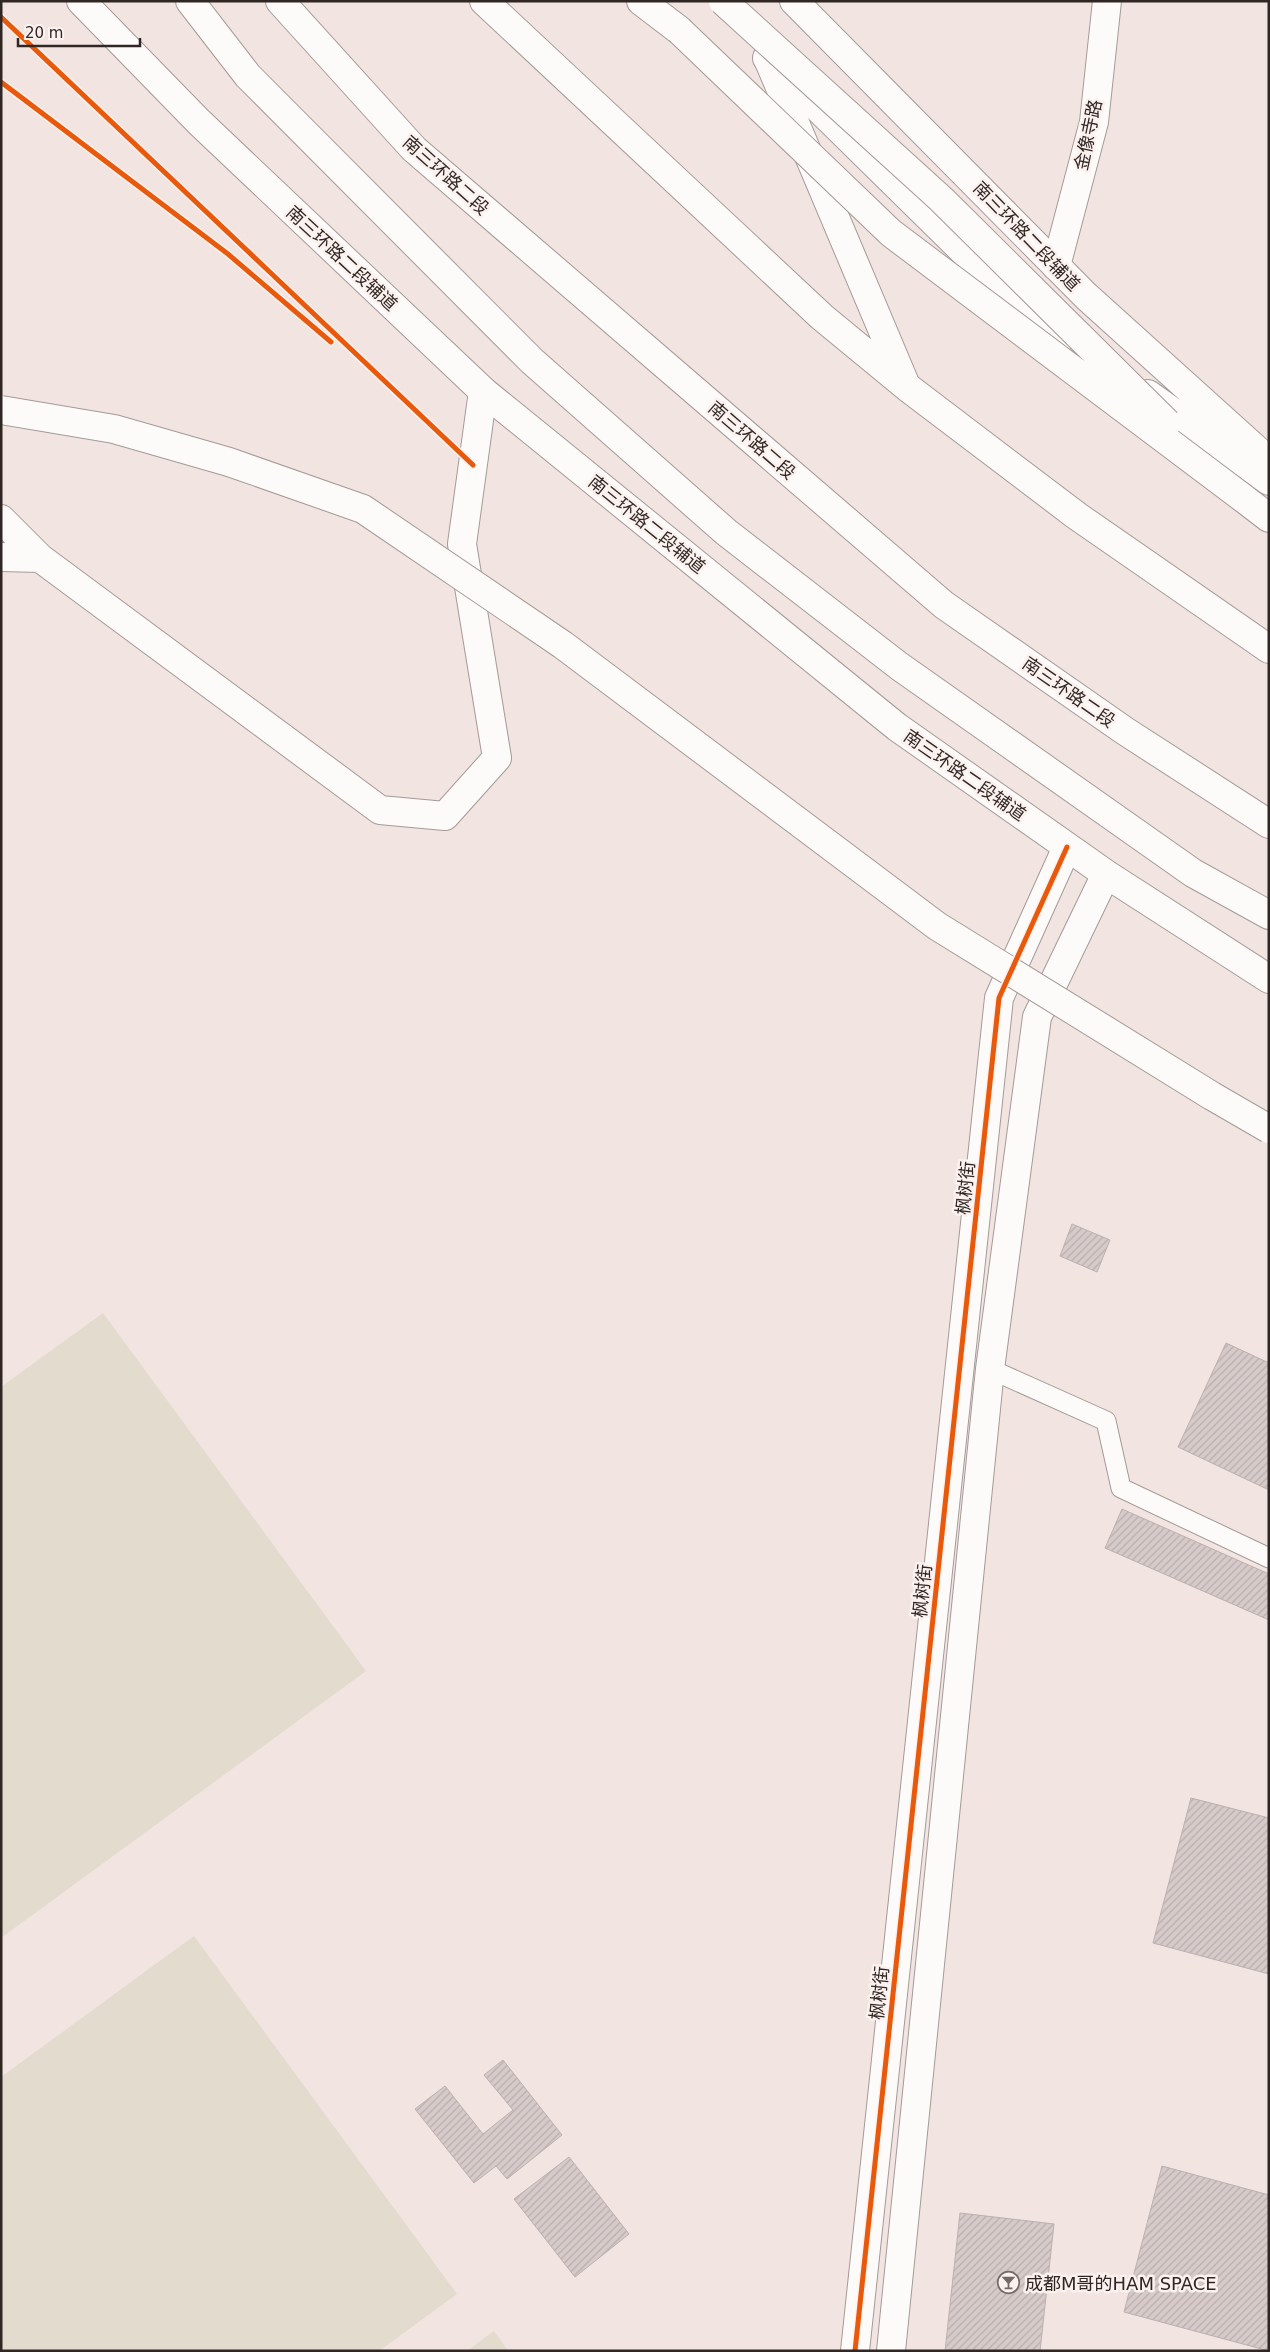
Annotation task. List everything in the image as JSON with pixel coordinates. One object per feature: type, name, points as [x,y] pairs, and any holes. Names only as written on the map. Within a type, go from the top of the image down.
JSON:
[{"type":"main road","name":"南三环路二段辅道","points":[[81,1],[199,122],[483,391],[897,727],[1106,874],[1269,979]]},
{"type":"main road","points":[[190,1],[248,76],[532,361],[726,532],[898,666],[1193,873],[1269,914]]},
{"type":"main road","name":"南三环路二段","points":[[280,1],[414,149],[944,605],[1125,731],[1269,824]]},
{"type":"main road","points":[[484,1],[822,317],[907,387],[1077,516],[1269,649]]},
{"type":"main road","points":[[641,1],[680,30],[891,232],[1269,518]]},
{"type":"main road","points":[[714,1],[768,59],[998,285],[1269,481]]},
{"type":"main road","points":[[724,1],[941,199],[1243,498]]},
{"type":"main road","name":"南三环路二段辅道","points":[[794,1],[1086,296],[1269,460]]},
{"type":"main road","name":"金像寺路","points":[[1056,266],[1094,122],[1107,1]]},
{"type":"main road","points":[[768,59],[907,387]]},
{"type":"main road","points":[[1,519],[40,558],[380,810],[445,816],[497,758],[462,544],[483,391]]},
{"type":"main road","points":[[1,410],[114,429],[229,462],[363,510],[563,645],[938,926],[1212,1096],[1269,1128]]},
{"type":"main road","points":[[1,557],[40,558]]},
{"type":"main road","name":"枫树街","points":[[855,2351],[1000,998],[1067,847]]},
{"type":"main road","points":[[891,2351],[990,1369],[1037,1017],[1106,874]]},
{"type":"lane","points":[[990,1369],[1106,1421],[1121,1488],[1269,1558]]},
{"type":"shaded area","points":[[103,1313],[366,1671],[1,1938],[1,1387]]},
{"type":"shaded area","points":[[194,1936],[457,2294],[379,2351],[1,2351],[1,2077]]},
{"type":"shaded area","points":[[494,2331],[508,2351],[467,2351]]},
{"type":"building","points":[[1072,1224],[1110,1240],[1097,1272],[1060,1256]]},
{"type":"building","points":[[1226,1343],[1269,1363],[1269,1490],[1178,1447]]},
{"type":"building","points":[[1122,1509],[1269,1574],[1269,1620],[1105,1548]]},
{"type":"building","points":[[1191,1798],[1269,1818],[1269,1974],[1153,1943]]},
{"type":"building","points":[[503,2060],[562,2135],[507,2179],[496,2166],[474,2183],[415,2109],[445,2086],[483,2134],[513,2110],[484,2075]]},
{"type":"building","points":[[569,2157],[629,2234],[575,2277],[514,2199]]},
{"type":"building","points":[[1162,2166],[1269,2195],[1269,2351],[1124,2312]]},
{"type":"building","points":[[960,2213],[1054,2224],[1040,2351],[945,2351]]},
{"type":"cycle path","points":[[1,17],[473,465]]},
{"type":"cycle path","points":[[1,82],[228,254],[331,342]]},
{"type":"cycle path","points":[[855,2351],[999,998],[1067,847]]},
{"type":"place","name":"成都M哥的HAM SPACE","points":[[1009,2283]]}]
